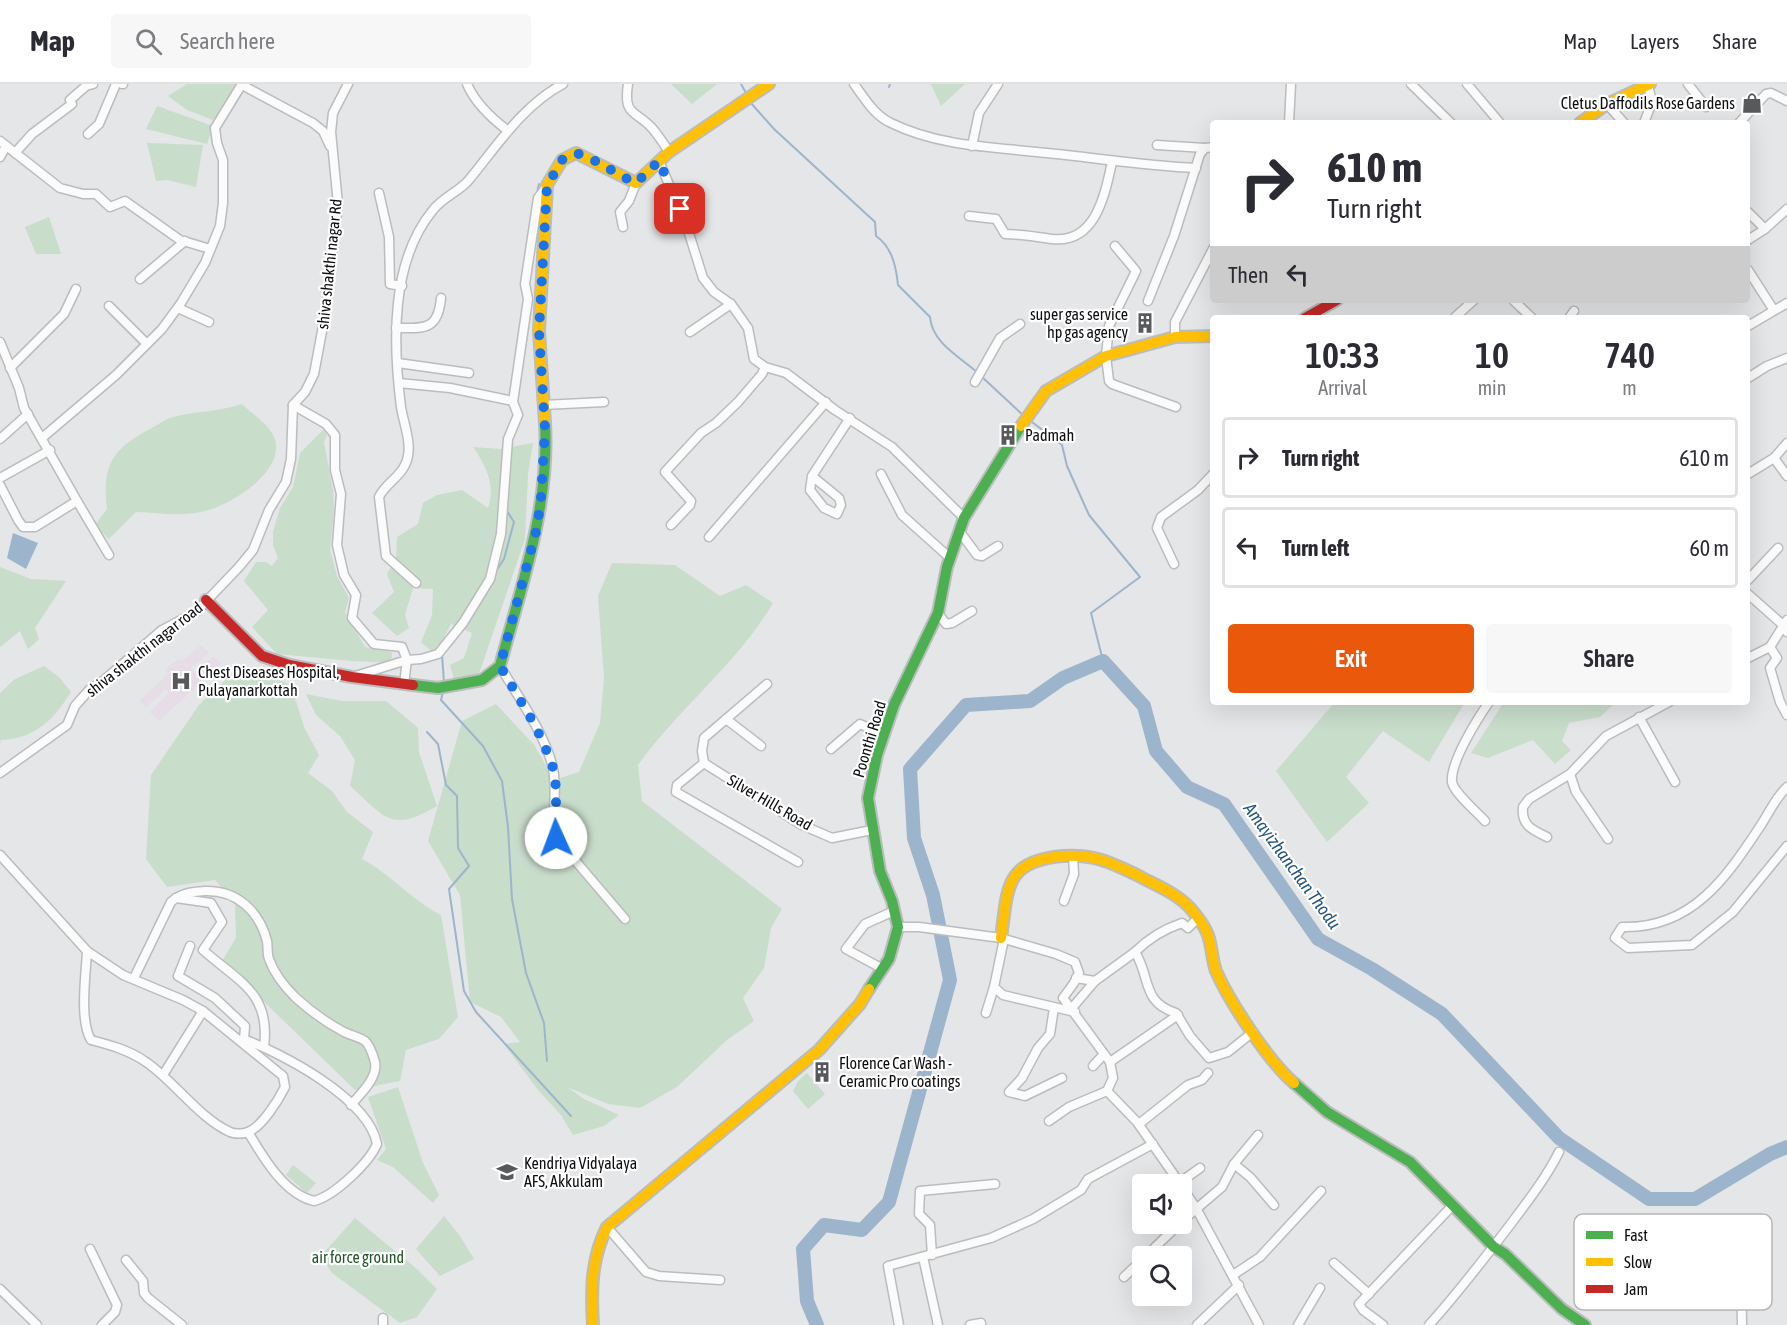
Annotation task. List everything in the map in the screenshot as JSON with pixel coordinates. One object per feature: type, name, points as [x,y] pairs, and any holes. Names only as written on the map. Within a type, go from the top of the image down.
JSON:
[{"type":"street","points":[[15,153],[32,135],[72,104],[70,100],[86,86],[93,84]]},
{"type":"street","points":[[88,134],[99,124],[116,84]]},
{"type":"street","name":"shiva shakthi nagar Rd","points":[[293,405],[305,392],[314,374],[326,310],[338,204],[333,113],[348,84]]},
{"type":"street","points":[[467,84],[482,108],[507,130]]},
{"type":"street","points":[[416,583],[386,556],[379,497],[405,466],[407,455],[408,435],[399,383],[396,313],[408,259],[420,228],[435,207],[467,182],[507,130],[544,96],[563,84]]},
{"type":"street","points":[[628,84],[627,98],[631,112],[651,126],[669,153]]},
{"type":"street","points":[[622,227],[620,212],[629,201],[636,183],[669,153],[769,84]]},
{"type":"street","points":[[854,84],[873,111],[890,123],[916,133],[972,146],[1112,162],[1197,168]]},
{"type":"street","points":[[972,146],[979,113],[998,84]]},
{"type":"street","points":[[1289,120],[1291,84]]},
{"type":"street","points":[[1411,84],[1448,120]]},
{"type":"street","points":[[1467,84],[1497,120]]},
{"type":"street","points":[[1688,84],[1706,107]]},
{"type":"street","points":[[42,438],[116,375],[162,329],[178,308],[220,226],[223,203],[223,160],[215,128],[242,85],[313,123],[323,131],[334,154]]},
{"type":"street","points":[[1584,120],[1607,104],[1649,85],[1652,102],[1645,120]]},
{"type":"street","points":[[1742,120],[1766,94],[1771,93],[1787,101]]},
{"type":"street","points":[[1607,104],[1621,120]]},
{"type":"street","points":[[0,158],[3,144],[60,188],[83,194],[96,194],[110,207],[125,201],[154,224],[185,241],[210,249]]},
{"type":"street","points":[[1157,145],[1209,148]]},
{"type":"street","points":[[1148,301],[1174,236],[1201,152],[1209,148]]},
{"type":"street","points":[[352,677],[407,660],[422,659],[438,654],[464,623],[490,579],[501,534],[508,438],[519,415],[513,401],[528,298],[525,284],[538,198],[562,160],[576,153],[595,159],[618,175],[636,183]]},
{"type":"street","points":[[659,161],[687,227],[703,278],[714,292],[731,304],[748,328],[754,360],[765,367],[786,373],[892,447],[964,518]]},
{"type":"street","points":[[969,216],[996,219],[1005,234],[1053,239],[1079,233],[1092,223],[1102,204],[1112,162]]},
{"type":"street","points":[[206,600],[262,656],[288,665],[352,677],[443,688],[482,680],[500,666],[537,528],[545,429],[539,331],[542,242],[549,183]]},
{"type":"street","points":[[379,194],[388,237],[390,284],[402,286]]},
{"type":"street","points":[[1750,239],[1765,229],[1787,209]]},
{"type":"street","points":[[1750,214],[1765,229]]},
{"type":"street","points":[[140,279],[185,241]]},
{"type":"street","points":[[1115,246],[1136,271],[1108,326],[1106,356],[1109,380],[1112,384],[1176,407]]},
{"type":"street","points":[[1174,337],[1175,322],[1210,255]]},
{"type":"street","points":[[1750,273],[1773,309]]},
{"type":"street","points":[[10,368],[64,314],[76,289]]},
{"type":"street","points":[[396,328],[422,328],[432,324],[439,316],[441,298]]},
{"type":"street","points":[[1310,315],[1332,303]]},
{"type":"street","points":[[1457,315],[1471,303]]},
{"type":"street","points":[[1516,303],[1529,315]]},
{"type":"street","points":[[1750,325],[1773,309],[1787,303]]},
{"type":"street","points":[[690,332],[731,304]]},
{"type":"street","points":[[109,306],[147,344]]},
{"type":"street","points":[[178,308],[209,322]]},
{"type":"street","points":[[975,382],[992,356],[1000,338],[1020,324]]},
{"type":"street","name":"Poonthi Road","points":[[593,1325],[593,1258],[597,1244],[607,1227],[819,1050],[860,1004],[890,959],[898,927],[879,871],[868,798],[883,735],[894,705],[938,613],[950,558],[964,518],[1023,422],[1046,391],[1106,356],[1174,337],[1210,336]]},
{"type":"street","points":[[0,342],[28,414],[110,555]]},
{"type":"street","points":[[1750,377],[1767,366],[1787,358]]},
{"type":"street","points":[[398,363],[469,373]]},
{"type":"street","points":[[671,525],[692,501],[664,472],[701,433],[716,423],[738,402],[762,374],[765,367]]},
{"type":"street","points":[[399,383],[450,388],[513,401]]},
{"type":"street","points":[[543,405],[604,402]]},
{"type":"street","points":[[709,537],[826,402]]},
{"type":"street","points":[[293,405],[326,424],[335,435],[335,470],[341,494],[337,545],[344,575],[356,596],[352,618],[374,644],[402,647],[407,660],[404,684]]},
{"type":"street","name":"shiva shakthi nagar road","points":[[0,773],[67,725],[75,706],[90,689],[103,681],[162,630],[196,612],[253,549],[269,510],[286,482],[291,459],[293,405]]},
{"type":"street","points":[[0,439],[28,414]]},
{"type":"street","points":[[812,476],[850,417]]},
{"type":"street","points":[[1750,473],[1774,458],[1787,443]]},
{"type":"street","points":[[0,478],[50,450]]},
{"type":"street","points":[[1774,458],[1787,476]]},
{"type":"street","points":[[881,474],[902,515],[950,558]]},
{"type":"street","points":[[1174,564],[1157,528],[1157,523],[1161,517],[1198,490],[1210,477]]},
{"type":"street","points":[[0,485],[23,527],[35,527],[77,501]]},
{"type":"street","points":[[960,532],[977,555],[982,556],[998,546]]},
{"type":"street","points":[[1750,578],[1778,548]]},
{"type":"street","points":[[1750,596],[1786,626],[1770,647],[1750,657]]},
{"type":"street","points":[[938,613],[946,624],[972,611]]},
{"type":"street","points":[[1770,647],[1777,658],[1770,668],[1780,702],[1787,715]]},
{"type":"street","points":[[500,666],[536,727],[552,763],[557,793],[554,821],[556,838],[625,920]]},
{"type":"street","points":[[767,684],[704,738],[702,751],[704,763],[677,786],[676,792],[798,862]]},
{"type":"street","points":[[1485,820],[1458,792],[1452,782],[1455,767],[1472,725],[1487,705]]},
{"type":"street","points":[[1547,837],[1530,829],[1525,823],[1523,807],[1529,799],[1570,774],[1606,736],[1663,705]]},
{"type":"street","points":[[1640,717],[1675,782]]},
{"type":"street","points":[[726,719],[761,746]]},
{"type":"street","points":[[831,749],[860,724],[883,735]]},
{"type":"street","name":"Silver Hills Road","points":[[704,763],[802,825],[832,838],[872,830]]},
{"type":"street","points":[[1570,774],[1576,792],[1608,838]]},
{"type":"street","points":[[1787,787],[1726,877],[1698,905],[1682,914],[1642,928],[1622,927],[1615,938],[1628,948],[1692,945],[1733,912],[1787,846]]},
{"type":"street","points":[[0,855],[87,951],[123,975],[183,1000],[203,1011],[283,1076],[285,1087],[265,1116],[248,1132],[232,1133],[208,1117],[163,1076],[128,1051],[91,1040],[88,1036],[85,1000],[87,951]]},
{"type":"street","points":[[1064,901],[1074,874],[1073,856]]},
{"type":"street","points":[[986,1013],[994,987],[1003,938],[1008,890],[1017,872],[1031,862],[1043,858],[1073,856],[1105,859],[1175,895],[1190,908],[1208,934],[1215,968],[1222,984],[1281,1072],[1319,1106],[1410,1162],[1494,1247],[1505,1254],[1562,1309],[1585,1325]]},
{"type":"street","points":[[134,978],[171,903],[176,898],[185,893],[210,891],[238,898],[257,917],[267,942],[269,958],[278,976],[295,997],[344,1032],[366,1041],[375,1064],[370,1082],[351,1105]]},
{"type":"street","points":[[176,898],[211,903],[222,922],[203,950],[258,998],[266,1017],[264,1047]]},
{"type":"street","points":[[883,969],[846,949],[865,924],[894,911]]},
{"type":"street","points":[[1074,1010],[1095,981],[1148,940],[1169,927],[1182,923],[1188,928],[1198,918]]},
{"type":"street","points":[[898,927],[919,927],[1003,938],[1075,962],[1079,973],[1063,998],[1110,1062],[1113,1078],[1107,1091],[1069,1107],[1049,1120]]},
{"type":"street","points":[[190,946],[178,976],[215,998],[245,1026],[240,1039]]},
{"type":"street","points":[[1135,952],[1150,992],[1158,1005],[1178,1015],[1190,1036],[1211,1059],[1228,1052],[1254,1032]]},
{"type":"street","points":[[1076,978],[1095,981]]},
{"type":"street","points":[[994,987],[1003,995],[1054,1008],[1074,1010]]},
{"type":"street","points":[[1054,1008],[1050,1034],[1038,1048],[1022,1078],[1009,1092],[1025,1096],[1062,1078]]},
{"type":"street","points":[[163,1076],[203,1011]]},
{"type":"street","points":[[1110,1062],[1178,1015]]},
{"type":"street","points":[[240,1039],[264,1047],[324,1081],[362,1113],[377,1144],[359,1170],[318,1200],[309,1200],[282,1180],[264,1160],[248,1132]]},
{"type":"street","points":[[1093,1066],[1104,1054]]},
{"type":"street","points":[[1139,1124],[1188,1085],[1200,1081],[1208,1073]]},
{"type":"street","points":[[1107,1091],[1139,1124],[1173,1174]]},
{"type":"street","points":[[1192,1212],[1207,1202],[1222,1187],[1234,1164],[1258,1135]]},
{"type":"street","points":[[899,1325],[888,1266],[991,1238],[1033,1219],[1081,1190],[1088,1179],[1153,1144]]},
{"type":"street","points":[[1429,1325],[1494,1247],[1544,1179],[1559,1152]]},
{"type":"street","points":[[1234,1164],[1250,1177],[1274,1205]]},
{"type":"street","points":[[1192,1175],[1200,1168]]},
{"type":"street","points":[[932,1255],[930,1225],[919,1214],[920,1191],[995,1184]]},
{"type":"street","points":[[1233,1275],[1260,1257],[1321,1191]]},
{"type":"street","points":[[1192,1202],[1239,1286],[1257,1324]]},
{"type":"street","points":[[1383,1325],[1359,1304],[1453,1205]]},
{"type":"street","points":[[607,1227],[646,1272],[659,1276],[720,1280]]},
{"type":"street","points":[[1156,1246],[1168,1234]]},
{"type":"street","points":[[90,1249],[117,1305],[115,1312],[102,1325]]},
{"type":"street","points":[[923,1257],[939,1325]]},
{"type":"street","points":[[126,1260],[143,1281],[144,1293],[148,1298],[182,1325]]},
{"type":"street","points":[[1334,1263],[1369,1294]]},
{"type":"street","points":[[1124,1277],[1132,1269]]},
{"type":"street","points":[[1197,1325],[1239,1286]]},
{"type":"street","points":[[1298,1325],[1320,1288]]},
{"type":"street","points":[[0,1289],[37,1325]]},
{"type":"street","points":[[1742,1310],[1742,1325]]},
{"type":"street","points":[[970,1325],[981,1323],[981,1325]]},
{"type":"shaded area","name":"Chest Diseases Hospital, Pulayanarkottah","points":[[201,645],[209,653],[191,668],[194,673],[213,657],[222,663],[159,721],[150,712],[169,693],[165,689],[146,707],[139,701],[168,674],[165,670],[178,659],[182,661]]},
{"type":"green space","points":[[187,84],[246,84],[213,120],[187,110],[168,96]]},
{"type":"green space","points":[[671,84],[717,84],[692,104]]},
{"type":"green space","points":[[931,84],[965,84],[941,106]]},
{"type":"green space","points":[[157,106],[213,126],[207,144],[146,129]]},
{"type":"green space","points":[[147,143],[203,145],[196,187],[167,180],[156,181]]},
{"type":"green space","points":[[49,217],[61,254],[36,254],[25,227]]},
{"type":"green space","points":[[242,404],[268,428],[274,437],[276,449],[273,462],[265,473],[242,494],[229,502],[197,513],[136,512],[109,539],[95,525],[107,509],[108,471],[117,453],[125,445],[170,418]]},
{"type":"green space","points":[[323,430],[327,435],[324,442],[333,490],[334,510],[330,550],[337,576],[349,598],[345,612],[365,647],[392,652],[391,663],[277,654],[252,627],[268,610],[244,581],[256,562],[266,562],[272,566],[278,558],[273,545],[273,532],[280,508],[293,487],[300,453]]},
{"type":"green space","points":[[533,443],[528,474],[525,539],[479,674],[454,679],[450,665],[464,658],[472,633],[451,624],[435,654],[421,642],[432,615],[433,589],[413,588],[405,615],[409,628],[397,636],[372,613],[394,592],[387,574],[396,558],[397,537],[418,524],[423,503],[437,495],[462,490],[488,508],[490,484],[482,461],[473,447],[500,449]]},
{"type":"green space","points":[[612,563],[675,565],[720,596],[746,585],[773,603],[742,646],[671,724],[638,765],[642,801],[782,909],[771,928],[764,968],[743,998],[754,1021],[727,1040],[677,1087],[640,1108],[608,1104],[567,1087],[584,1099],[619,1115],[604,1126],[573,1135],[561,1115],[538,1090],[504,1044],[520,1042],[501,1017],[470,1002],[460,895],[428,841],[462,721],[496,704],[535,746],[554,780],[579,772],[600,723],[604,679],[598,596]]},
{"type":"green space","points":[[0,567],[31,579],[66,581],[35,628],[39,639],[28,649],[20,631],[0,647]]},
{"type":"green space","points":[[242,664],[291,685],[304,727],[319,755],[308,773],[332,791],[347,812],[373,832],[362,859],[441,915],[458,1017],[439,1039],[406,1050],[400,1081],[355,1090],[222,961],[236,938],[235,904],[215,880],[167,887],[146,859],[151,775],[199,705]]},
{"type":"green space","points":[[44,666],[59,677],[71,692],[58,711],[42,726],[24,736],[1,740],[0,744],[0,693],[15,679]]},
{"type":"green space","points":[[306,694],[342,701],[386,701],[418,728],[419,752],[437,806],[409,819],[398,820],[381,814],[350,786],[355,760],[340,736],[316,715]]},
{"type":"green space","points":[[1332,705],[1463,705],[1429,762],[1383,731],[1346,777],[1369,803],[1327,842],[1276,771]]},
{"type":"green space","points":[[1502,705],[1613,705],[1600,717],[1569,723],[1562,741],[1571,750],[1555,764],[1533,740],[1488,758],[1471,753]]},
{"type":"green space","points":[[807,1073],[825,1094],[808,1109],[793,1091],[798,1081]]},
{"type":"green space","points":[[398,1087],[423,1163],[439,1195],[433,1203],[393,1167],[377,1160],[386,1149],[368,1097]]},
{"type":"green space","points":[[293,1165],[316,1183],[307,1193],[286,1175]]},
{"type":"green space","points":[[444,1216],[474,1259],[440,1276],[416,1249]]},
{"type":"green space","name":"air force ground","points":[[355,1218],[418,1270],[437,1289],[417,1317],[400,1323],[332,1273],[321,1256]]},
{"type":"water","points":[[13,533],[38,543],[26,569],[7,558]]},
{"type":"waterway","points":[[741,84],[746,93]]},
{"type":"waterway","points":[[750,102],[774,129],[875,222],[876,236],[889,251],[898,285],[930,317],[941,342],[978,373]]},
{"type":"waterway","points":[[537,193],[539,184]]},
{"type":"waterway","points":[[982,377],[1024,416]]},
{"type":"waterway","points":[[1032,422],[1062,445],[1067,466],[1089,515],[1140,577],[1091,613],[1103,661]]},
{"type":"waterway","points":[[496,571],[504,559],[514,522],[505,508]]},
{"type":"waterway","points":[[442,654],[444,683]]},
{"type":"waterway","name":"Amayizhanchan Thodu","points":[[817,1325],[807,1301],[803,1249],[824,1225],[862,1230],[889,1202],[950,980],[933,895],[914,838],[910,769],[966,705],[1030,701],[1063,678],[1103,661],[1144,706],[1156,751],[1187,787],[1224,804],[1318,939],[1372,969],[1442,1014],[1559,1138],[1649,1199],[1695,1199],[1770,1154],[1787,1147]]},
{"type":"waterway","points":[[443,692],[441,700],[483,746],[502,781],[508,827],[512,899],[526,973],[544,1023],[547,1061]]},
{"type":"waterway","points":[[427,732],[438,744],[446,785],[457,796],[458,848],[469,866],[449,889],[464,991],[476,1012],[571,1116]]},
{"type":"traffic: fast","points":[[413,685],[438,688],[482,680],[500,666],[525,576],[538,516],[543,485],[545,423]]},
{"type":"traffic: fast","points":[[869,989],[889,959],[898,927],[892,901],[880,871],[868,798],[877,755],[894,705],[938,613],[947,567],[964,518],[1021,426]]},
{"type":"traffic: fast","points":[[1294,1083],[1327,1112],[1410,1162],[1494,1247],[1505,1254],[1562,1309],[1585,1325]]},
{"type":"traffic: slow","points":[[545,423],[539,331],[547,185],[562,160],[576,153],[636,183],[669,152],[769,84]]},
{"type":"traffic: slow","points":[[1584,120],[1607,104],[1650,84]]},
{"type":"traffic: slow","points":[[1021,426],[1046,391],[1106,356],[1175,337],[1210,336]]},
{"type":"traffic: slow","points":[[1001,938],[1008,891],[1019,871],[1029,864],[1063,856],[1084,856],[1110,863],[1137,875],[1179,898],[1196,915],[1208,935],[1216,971],[1230,998],[1273,1061],[1294,1083]]},
{"type":"traffic: slow","points":[[593,1325],[593,1275],[598,1251],[607,1227],[819,1050],[860,1004],[869,989]]},
{"type":"traffic: jam","points":[[1310,315],[1332,303]]},
{"type":"traffic: jam","points":[[206,600],[262,656],[289,665],[352,677],[413,685]]},
{"type":"place","name":"Cletus Daffodils Rose Gardens","points":[[1752,103]]},
{"type":"place","name":"super gas service hp gas agency","points":[[1145,323]]},
{"type":"place","name":"Padmah","points":[[1008,435]]},
{"type":"place","name":"Chest Diseases Hospital, Pulayanarkottah","points":[[181,681]]},
{"type":"place","name":"Florence Car Wash - Ceramic Pro coatings","points":[[822,1072]]},
{"type":"place","name":"Kendriya Vidyalaya AFS, Akkulam","points":[[507,1172]]},
{"type":"route","points":[[556,838],[554,821],[557,793],[552,763],[536,727],[500,666],[537,528],[541,498],[545,429],[539,331],[542,242],[547,186],[562,160],[576,153],[595,159],[618,175],[636,183],[659,161],[680,209]]}]
